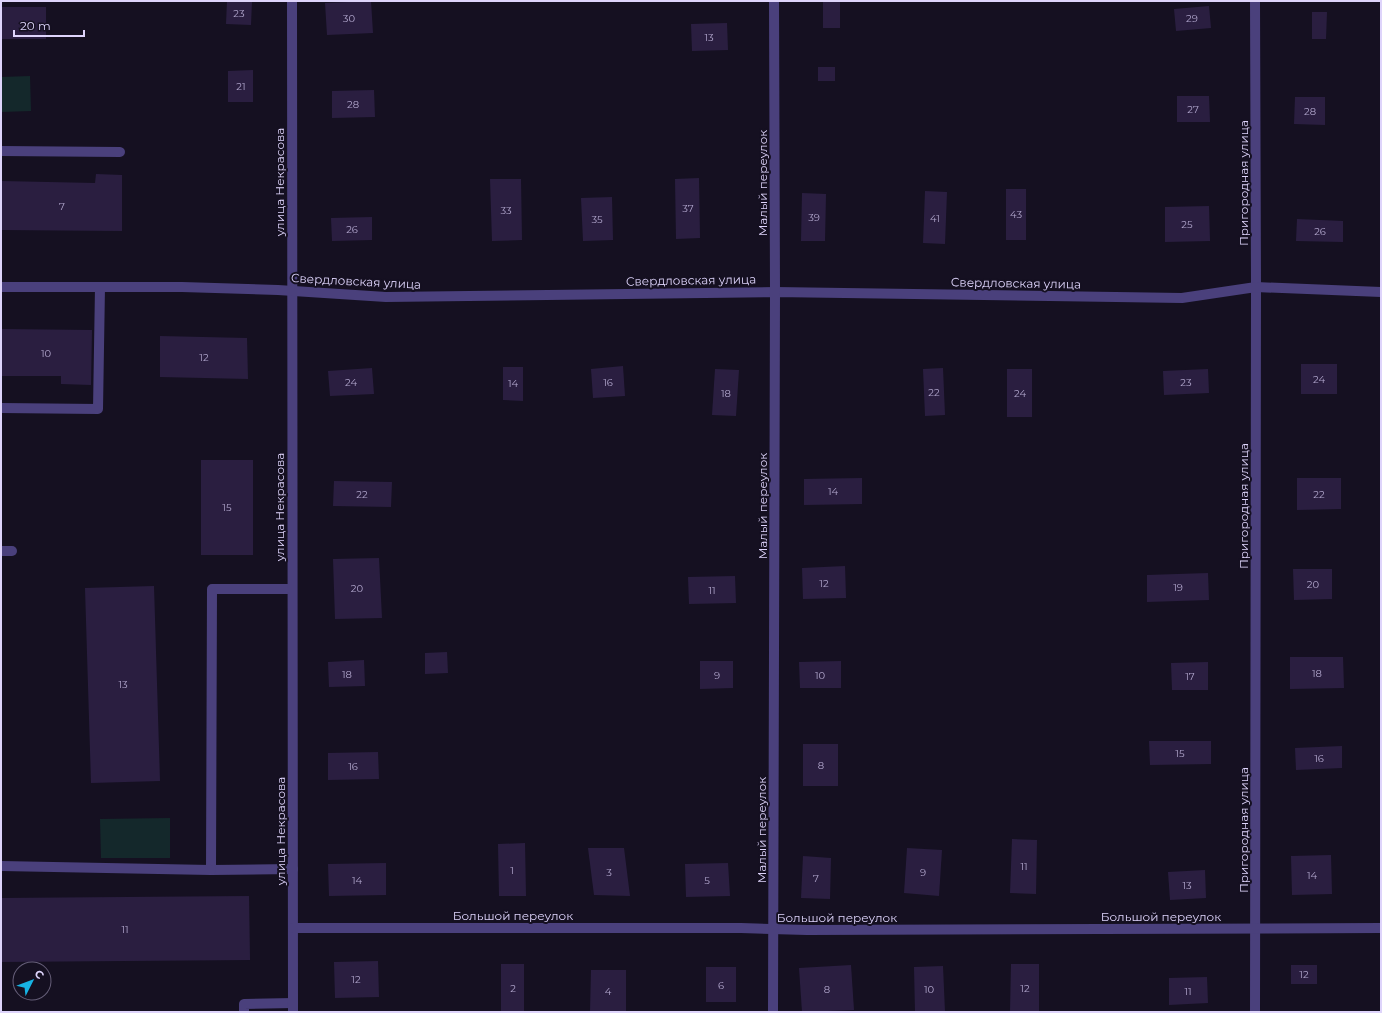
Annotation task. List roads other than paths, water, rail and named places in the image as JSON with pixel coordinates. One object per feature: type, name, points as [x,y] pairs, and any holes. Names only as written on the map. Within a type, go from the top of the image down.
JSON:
[{"type":"street","name":"улица Некрасова","points":[[292,1],[293,1007]]},
{"type":"street","name":"Малый переулок","points":[[773,1012],[775,292],[774,1]]},
{"type":"street","name":"Пригородная улица","points":[[1255,1],[1255,1012]]},
{"type":"street","points":[[1,151],[120,152]]},
{"type":"street","name":"Свердловская улица","points":[[1,287],[182,287],[292,291],[386,297],[775,292],[1182,298],[1256,286],[1381,292]]},
{"type":"street","points":[[1,408],[98,409],[100,287]]},
{"type":"street","points":[[1,551],[12,551]]},
{"type":"street","points":[[210,870],[212,589],[292,590]]},
{"type":"street","points":[[1,866],[210,870],[293,869]]},
{"type":"street","name":"Большой переулок","points":[[293,928],[831,930],[1381,928]]},
{"type":"street","points":[[244,1012],[244,1004],[293,1007]]}]
